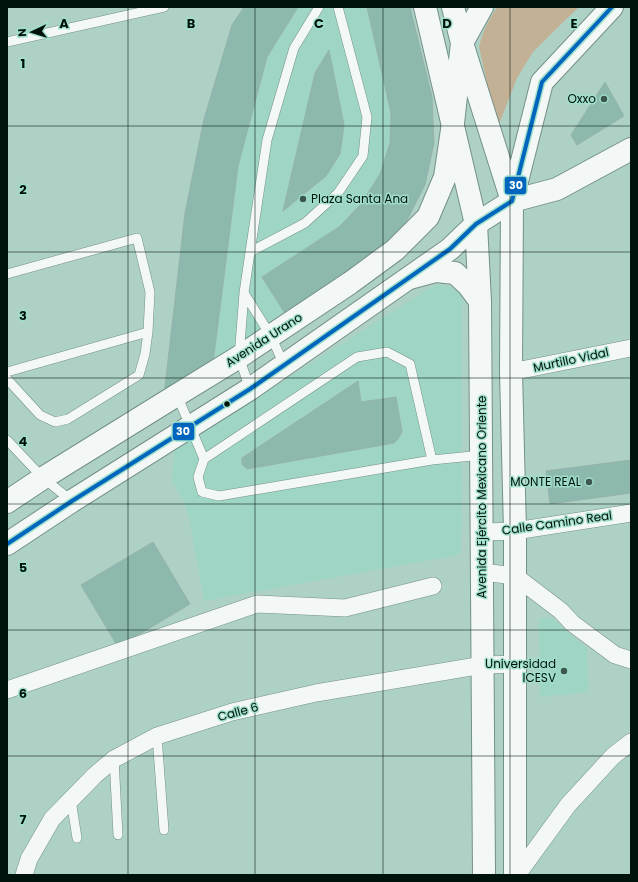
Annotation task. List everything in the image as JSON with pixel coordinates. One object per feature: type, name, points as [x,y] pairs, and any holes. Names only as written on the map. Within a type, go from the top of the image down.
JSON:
[{"type":"main road","name":"Avenida Ejército Mexicano Oriente","points":[[425,7],[476,224],[480,282],[484,875]]},
{"type":"main road","points":[[453,7],[462,43],[512,201]]},
{"type":"main road","points":[[462,43],[482,7]]},
{"type":"main road","points":[[516,875],[515,531],[511,372],[512,201],[542,82],[610,8]]},
{"type":"main road","name":"Avenida Urano","points":[[7,502],[43,478],[239,357],[350,283],[396,250],[428,218],[445,178],[462,43]]},
{"type":"main road","points":[[7,544],[72,500],[250,389],[410,278],[450,249],[476,224],[512,201],[557,189],[631,149]]},
{"type":"main road","points":[[410,278],[436,271],[455,273],[468,285],[480,301]]},
{"type":"street","name":"Murtillo Vidal","points":[[511,372],[631,348]]},
{"type":"street","name":"Calle Camino Real","points":[[482,532],[515,531],[631,513]]},
{"type":"street","points":[[482,572],[515,576],[561,611],[572,624],[615,655],[631,660]]},
{"type":"street","points":[[7,690],[257,604],[345,608],[433,586]]},
{"type":"street","name":"Calle 6","points":[[24,875],[29,859],[52,819],[95,775],[114,759],[157,736],[232,712],[316,693],[483,665],[515,664]]},
{"type":"street","points":[[516,875],[568,805],[613,756],[631,742]]},
{"type":"lane","points":[[7,42],[164,7]]},
{"type":"lane","points":[[250,389],[239,357],[244,293],[267,140],[294,48],[319,7]]},
{"type":"lane","points":[[250,252],[305,223],[338,193],[363,156],[366,118],[338,7]]},
{"type":"lane","points":[[7,274],[137,238],[150,292],[148,332],[145,354],[139,375],[68,419],[55,422],[40,415],[7,379]]},
{"type":"lane","points":[[244,293],[271,336],[284,365]]},
{"type":"lane","points":[[7,372],[148,332]]},
{"type":"lane","points":[[432,460],[410,364],[387,352],[358,357],[204,459],[198,477],[202,492],[219,496],[432,460],[482,455]]},
{"type":"lane","points":[[177,395],[204,459]]},
{"type":"lane","points":[[7,440],[43,478],[72,500]]},
{"type":"lane","points":[[157,736],[164,830]]},
{"type":"lane","points":[[114,759],[118,835]]},
{"type":"lane","points":[[71,800],[77,838]]},
{"type":"shaded area","name":"Plaza Santa Ana","points":[[244,7],[410,7],[432,97],[434,143],[371,261],[164,395],[185,213],[204,119],[232,25]]},
{"type":"shaded area","points":[[497,7],[579,7],[533,52],[517,78],[500,122],[496,123],[479,47],[486,26]]},
{"type":"shaded area","points":[[435,285],[452,287],[462,297],[461,553],[452,556],[204,601],[190,521],[183,498],[172,482],[174,450]]},
{"type":"shaded area","name":"Universidad ICESV","points":[[552,618],[587,649],[588,692],[540,697],[539,619]]},
{"type":"building","points":[[244,7],[298,7],[267,57],[238,166],[213,363],[164,395],[185,213],[204,119],[232,25]]},
{"type":"building","points":[[367,7],[410,7],[432,97],[434,143],[425,185],[405,224],[371,261],[286,315],[262,277],[339,227],[361,204],[380,174],[390,143],[391,113]]},
{"type":"building","points":[[329,50],[344,125],[340,154],[326,176],[283,211],[315,73]]},
{"type":"building","name":"Oxxo","points":[[605,82],[624,116],[577,145],[571,135]]},
{"type":"building","points":[[358,381],[361,402],[396,397],[402,432],[394,443],[247,469],[242,464],[242,458]]},
{"type":"building","name":"MONTE REAL","points":[[631,460],[631,493],[550,504],[546,471]]},
{"type":"building","points":[[153,542],[190,604],[118,647],[81,585]]},
{"type":"transit line","name":"30","points":[[7,544],[72,501],[250,389],[450,249],[476,224],[512,201],[542,82],[612,7]]},
{"type":"place","name":"Oxxo","points":[[604,99]]},
{"type":"place","name":"Plaza Santa Ana","points":[[303,199]]},
{"type":"place","name":"MONTE REAL","points":[[589,482]]},
{"type":"place","name":"Universidad ICESV","points":[[564,671]]}]
